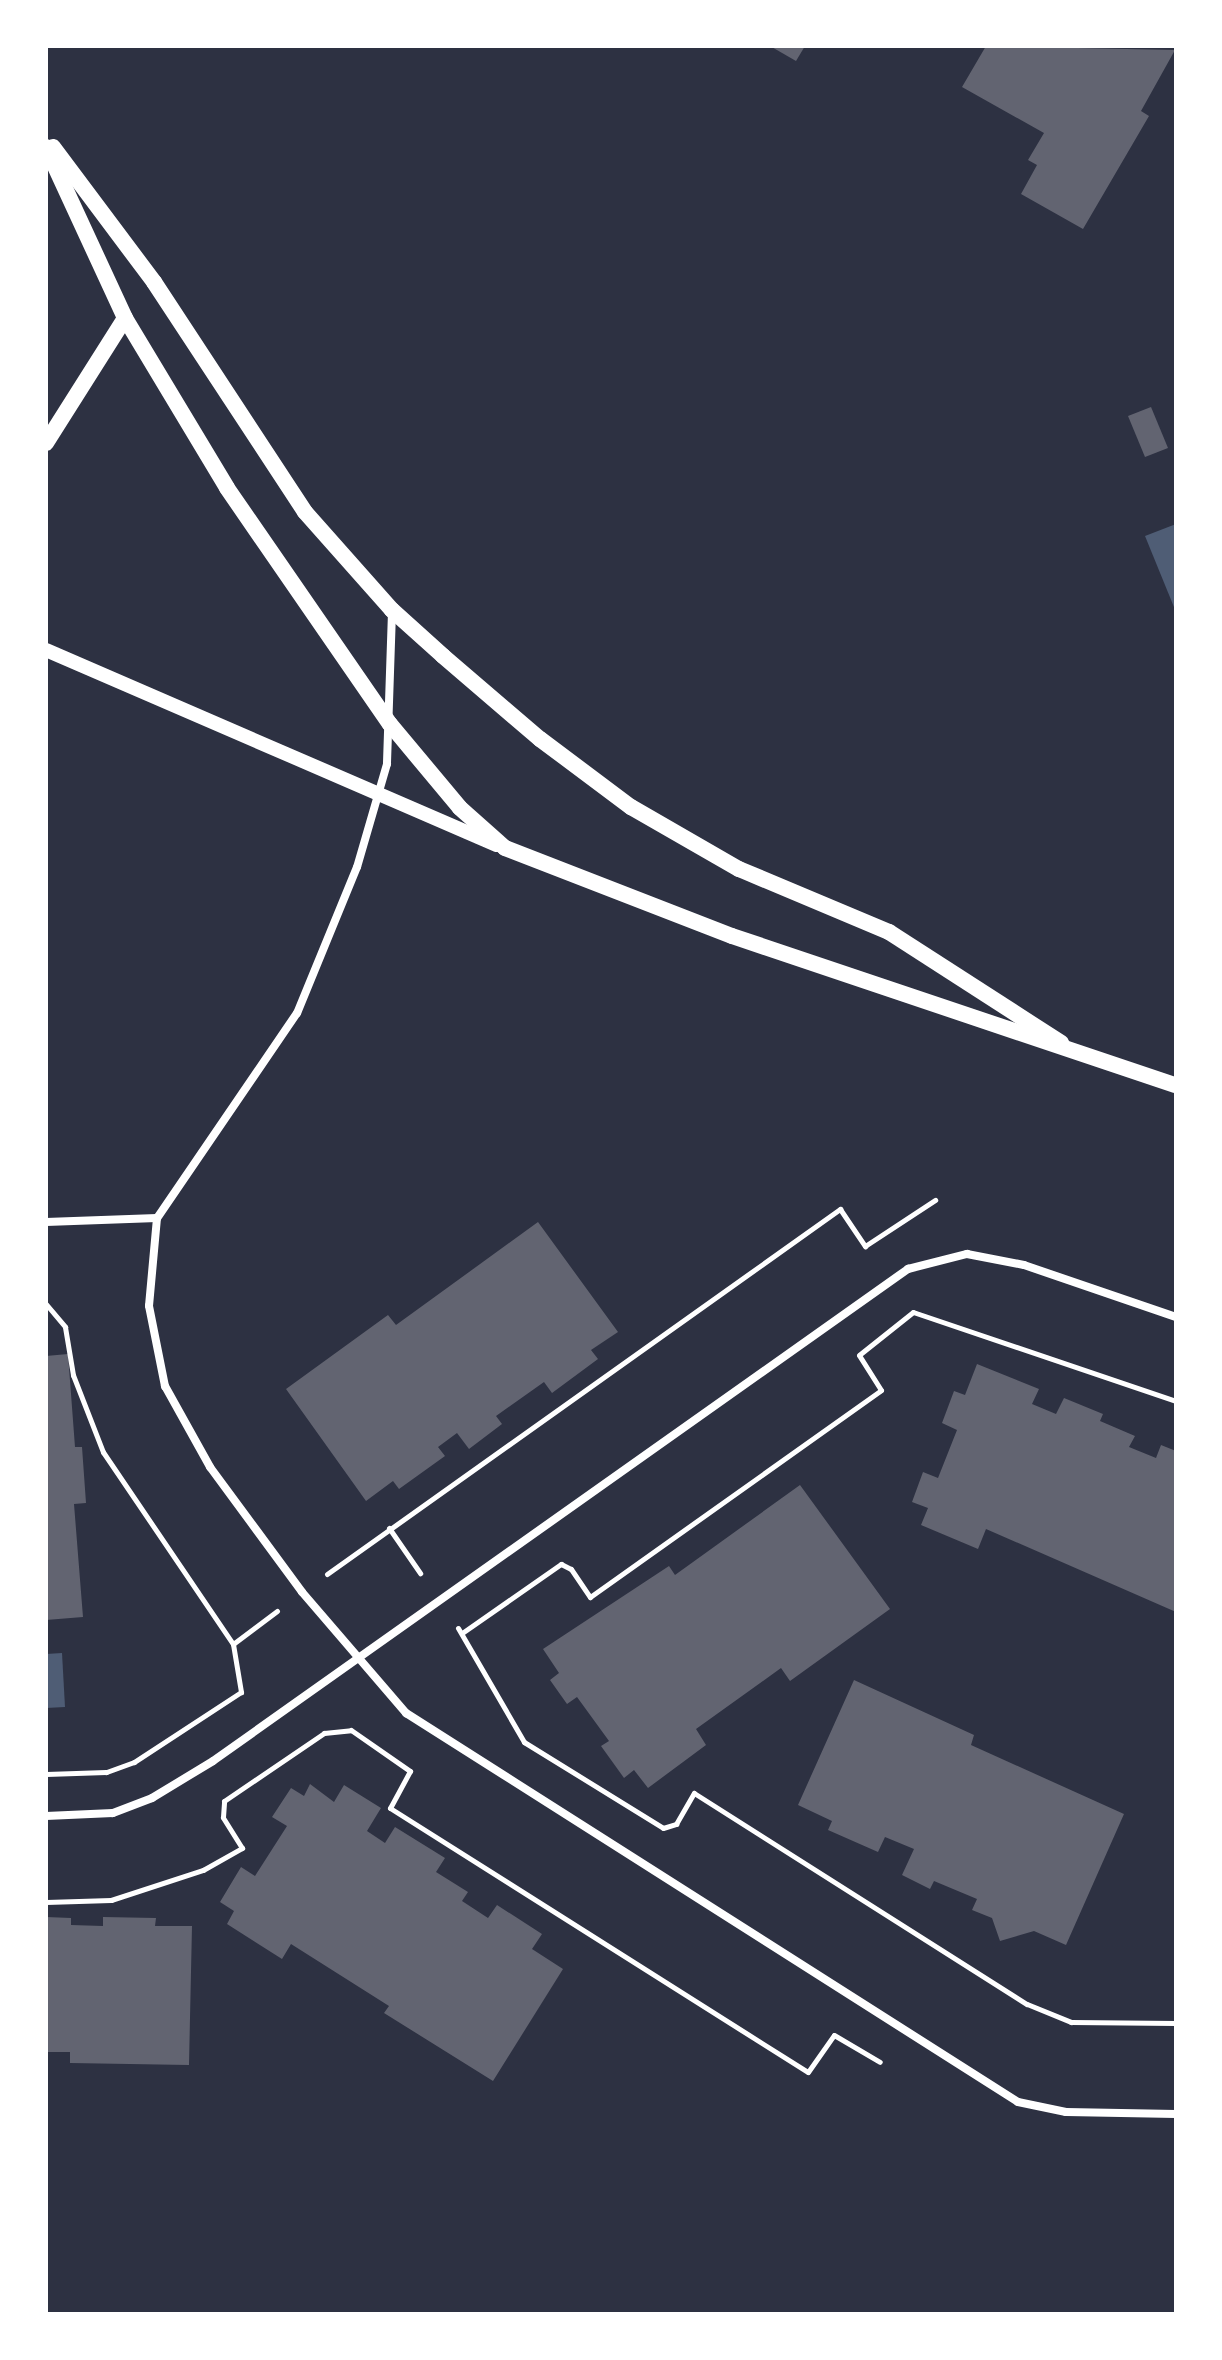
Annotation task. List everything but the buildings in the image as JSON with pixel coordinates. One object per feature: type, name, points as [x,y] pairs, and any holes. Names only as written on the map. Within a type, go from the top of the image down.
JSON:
[{"type":"main road","points":[[46,137],[154,282],[305,512],[392,610],[540,739],[631,807],[739,869],[889,932],[1083,1056]]},
{"type":"main road","points":[[46,147],[125,318],[227,488],[390,724],[460,808],[505,848],[732,936],[1176,1085]]},
{"type":"main road","points":[[46,443],[125,318]]},
{"type":"street","points":[[392,610],[390,724],[381,797],[297,1013],[157,1218],[149,1306],[165,1386],[210,1467],[302,1592],[406,1713],[1018,2102],[1066,2112],[1176,2114]]},
{"type":"street","points":[[46,650],[505,848]]},
{"type":"street","points":[[46,1222],[157,1218]]},
{"type":"street","points":[[46,1816],[113,1813],[152,1798],[359,1658],[908,1269],[967,1254],[1024,1265],[1176,1317]]},
{"type":"path","points":[[233,1644],[840,1209],[865,1246],[935,1200]]},
{"type":"path","points":[[46,1304],[65,1327],[73,1375],[103,1452],[233,1644],[241,1692],[177,1737],[134,1762],[106,1772],[46,1774]]},
{"type":"path","points":[[1176,1401],[913,1312],[859,1355],[881,1390],[603,1588],[590,1597],[571,1569],[551,1567],[462,1633],[524,1742],[663,1828],[676,1824],[694,1793],[1027,2004],[1071,2022],[1176,2023]]},
{"type":"path","points":[[46,1902],[111,1900],[203,1870],[242,1848],[223,1817],[224,1801],[324,1733],[351,1730],[410,1771],[390,1808],[808,2072],[834,2035],[880,2062]]},
{"type":"water","points":[[1176,524],[1176,612],[1145,536]]},
{"type":"water","points":[[62,1653],[65,1707],[46,1708],[46,1654]]}]
